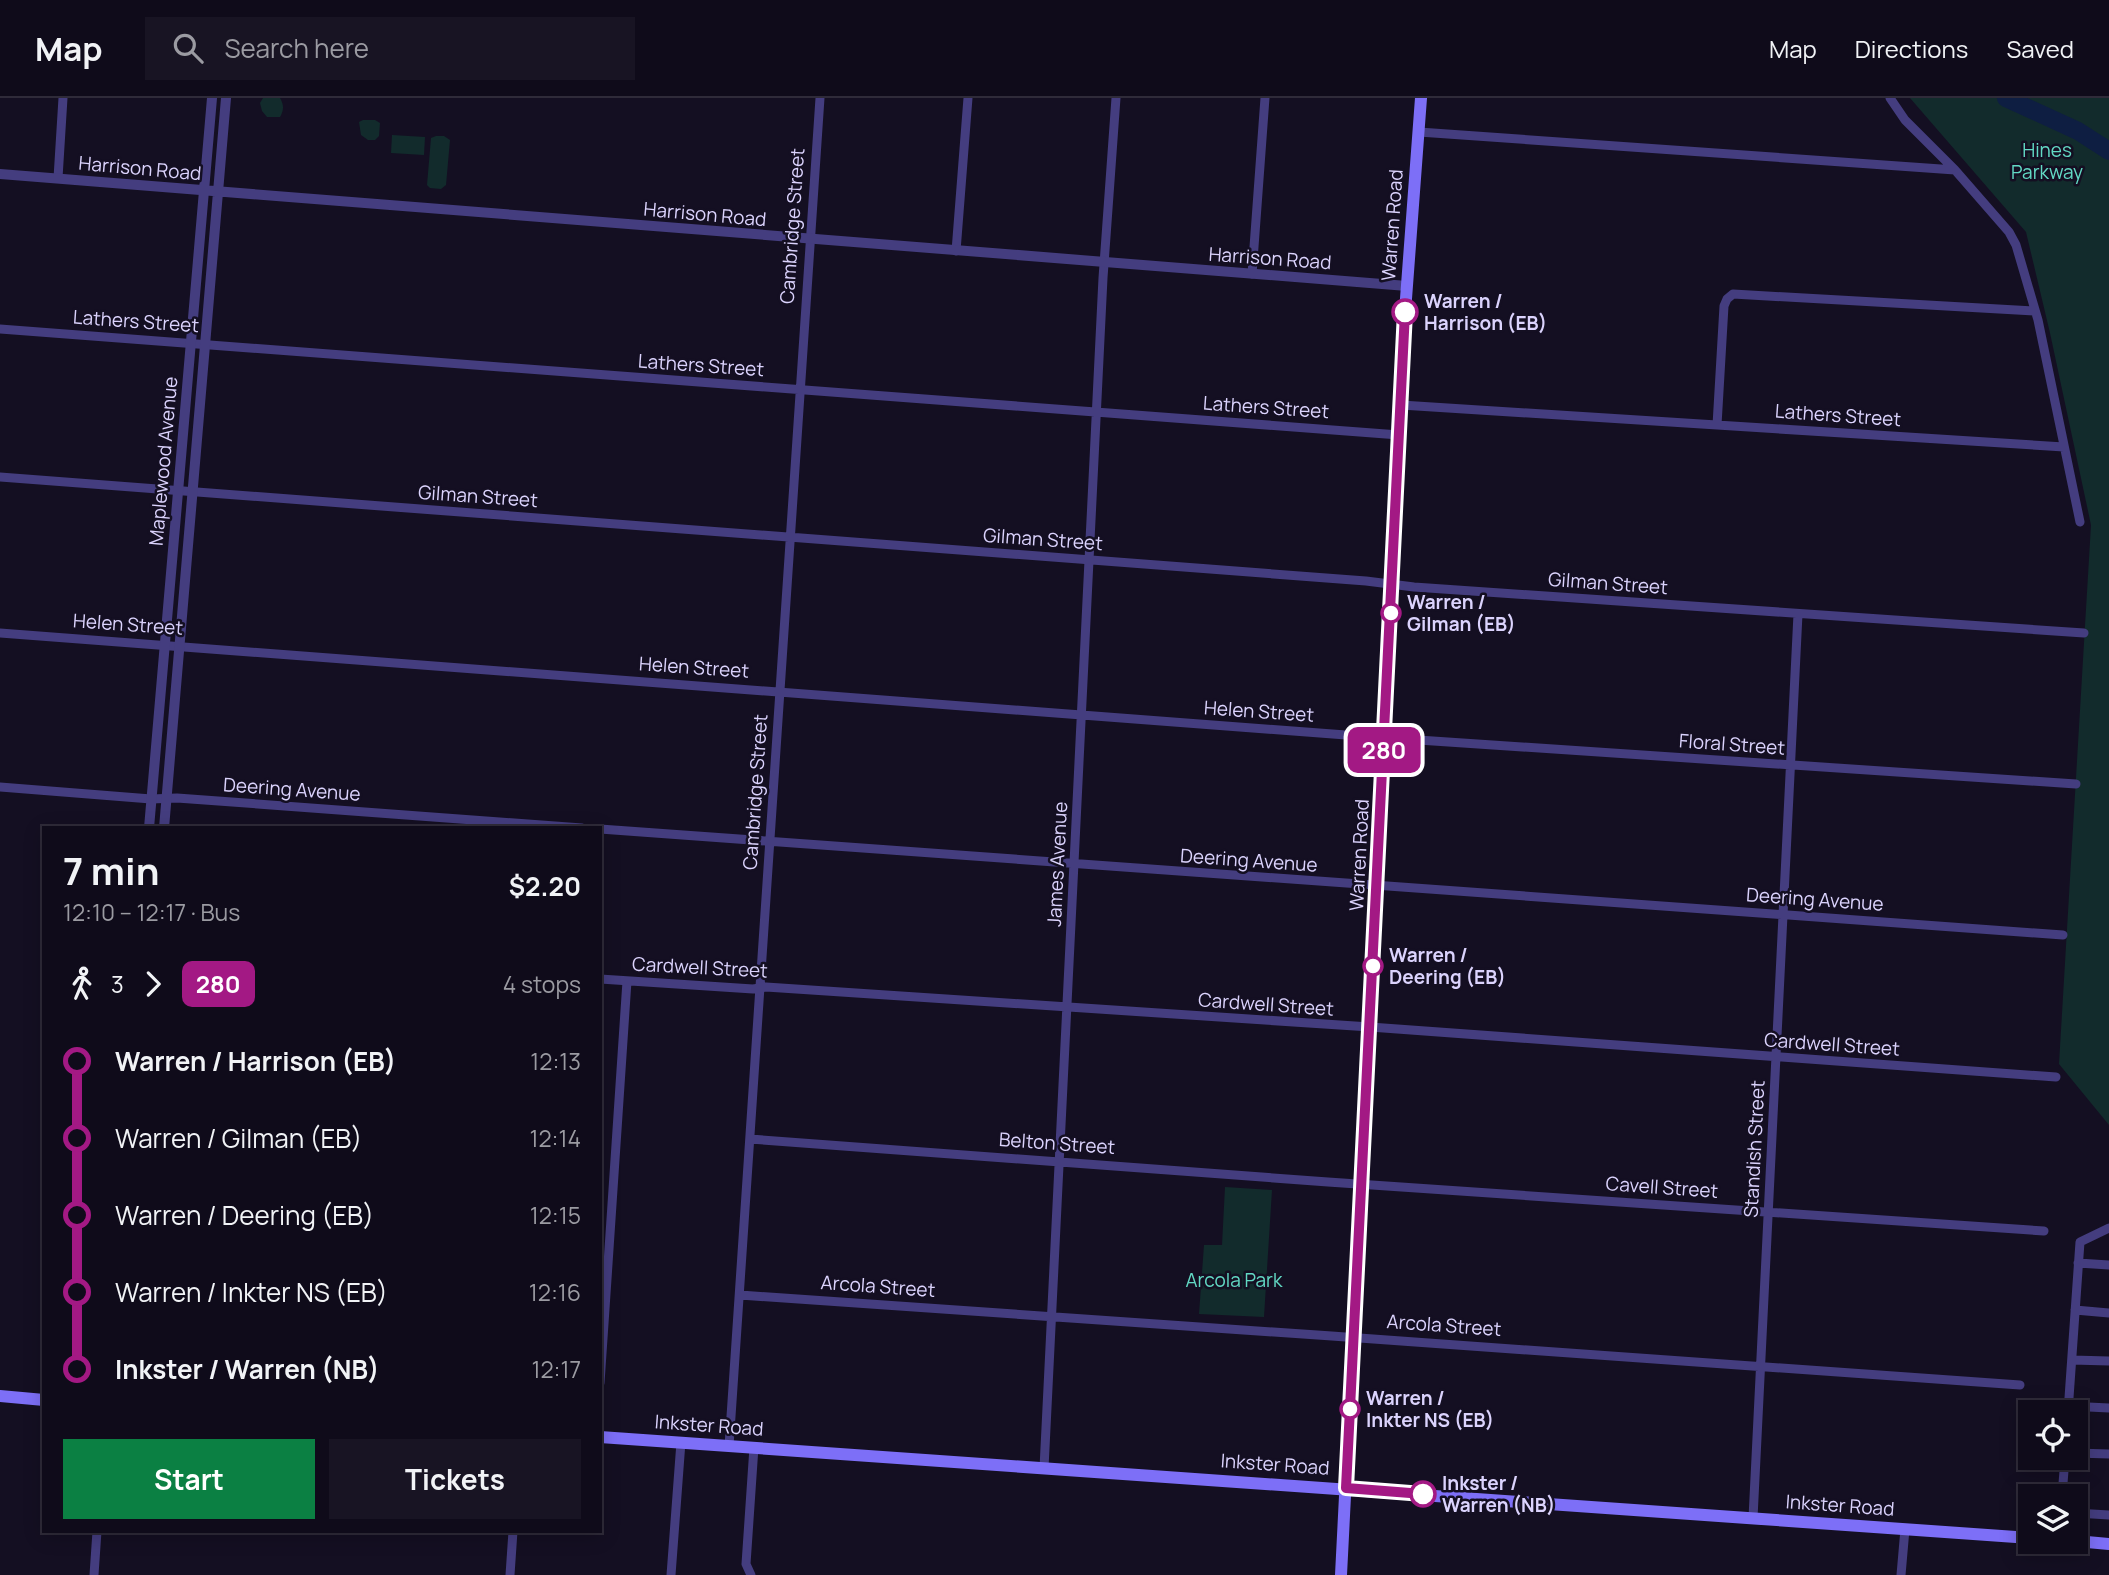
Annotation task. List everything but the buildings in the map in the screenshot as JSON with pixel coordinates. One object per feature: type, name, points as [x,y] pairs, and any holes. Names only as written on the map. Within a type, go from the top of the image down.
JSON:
[{"type":"main road","name":"Warren Road","points":[[1341,1575],[1407,286],[1421,98]]},
{"type":"main road","points":[[0,1396],[42,1400]]},
{"type":"main road","name":"Inkster Road","points":[[602,1437],[2018,1537]]},
{"type":"main road","points":[[2088,1542],[2109,1544]]},
{"type":"street","points":[[58,178],[63,98]]},
{"type":"street","name":"Maplewood Avenue","points":[[149,826],[212,98]]},
{"type":"street","name":"Maplewood Avenue","points":[[164,826],[226,98]]},
{"type":"street","name":"Cambridge Street","points":[[729,1446],[808,240],[820,98]]},
{"type":"street","points":[[956,251],[968,98]]},
{"type":"street","name":"James Avenue","points":[[1044,1468],[1096,413],[1116,98]]},
{"type":"street","points":[[1252,274],[1265,98]]},
{"type":"street","points":[[1889,98],[1905,120],[1955,170],[2009,232],[2016,245],[2035,312],[2080,522]]},
{"type":"street","points":[[1419,132],[1955,170]]},
{"type":"street","name":"Harrison Road","points":[[0,174],[1407,286]]},
{"type":"street","points":[[1717,425],[1724,306],[1730,296],[1744,294],[2035,312]]},
{"type":"street","name":"Lathers Street","points":[[0,329],[1399,435]]},
{"type":"street","name":"Lathers Street","points":[[1401,405],[2064,447]]},
{"type":"street","name":"Gilman Street","points":[[0,477],[1392,583],[1428,588],[2084,633]]},
{"type":"street","name":"Standish Street","points":[[1753,1518],[1798,614]]},
{"type":"street","name":"Helen Street","points":[[0,633],[1384,738]]},
{"type":"street","name":"Floral Street","points":[[1384,738],[2076,785]]},
{"type":"street","name":"Deering Avenue","points":[[0,787],[555,826]]},
{"type":"street","name":"Deering Avenue","points":[[602,829],[2063,935]]},
{"type":"street","name":"Cardwell Street","points":[[602,979],[766,987],[1370,1027],[2056,1077]]},
{"type":"street","points":[[602,1333],[627,981]]},
{"type":"street","name":"Belton Street","points":[[750,1139],[1362,1183]]},
{"type":"street","name":"Cavell Street","points":[[1362,1183],[2044,1231]]},
{"type":"street","points":[[2069,1400],[2080,1242],[2109,1228]]},
{"type":"street","points":[[2078,1263],[2109,1265]]},
{"type":"street","name":"Arcola Street","points":[[740,1295],[1354,1336],[2020,1385]]},
{"type":"street","points":[[2075,1310],[2109,1313]]},
{"type":"street","points":[[2072,1360],[2109,1362]]},
{"type":"street","points":[[2088,1409],[2109,1408]]},
{"type":"street","points":[[671,1575],[681,1442]]},
{"type":"street","points":[[751,1575],[746,1564],[754,1447]]},
{"type":"street","points":[[2088,1453],[2109,1454]]},
{"type":"street","points":[[2088,1514],[2109,1515]]},
{"type":"street","points":[[1901,1575],[1905,1529]]},
{"type":"street","points":[[94,1575],[97,1533]]},
{"type":"street","points":[[510,1575],[513,1533]]},
{"type":"green space","points":[[263,98],[280,98],[283,108],[280,117],[267,117],[260,103]]},
{"type":"green space","name":"Hines Parkway","points":[[1910,98],[2109,98],[2109,1125],[2059,1064],[2091,525],[2026,232]]},
{"type":"green space","points":[[363,120],[380,123],[379,136],[375,140],[368,140],[361,135],[359,122]]},
{"type":"green space","points":[[392,135],[425,137],[424,155],[391,153]]},
{"type":"green space","points":[[444,136],[450,140],[446,185],[441,189],[427,185],[431,138]]},
{"type":"green space","name":"Arcola Park","points":[[1225,1187],[1272,1190],[1264,1317],[1199,1314],[1204,1245],[1222,1245]]},
{"type":"waterway","points":[[2006,98],[2078,131],[2109,151]]},
{"type":"bus line","name":"280","points":[[1405,312],[1346,1488],[1423,1494]]},
{"type":"place","name":"Warren / Harrison (EB)","points":[[1405,312]]},
{"type":"place","name":"Warren / Gilman (EB)","points":[[1391,613]]},
{"type":"place","name":"Warren / Deering (EB)","points":[[1373,966]]},
{"type":"place","name":"Warren / Inkter NS (EB)","points":[[1350,1409]]},
{"type":"place","name":"Inkster / Warren (NB)","points":[[1423,1494]]}]
